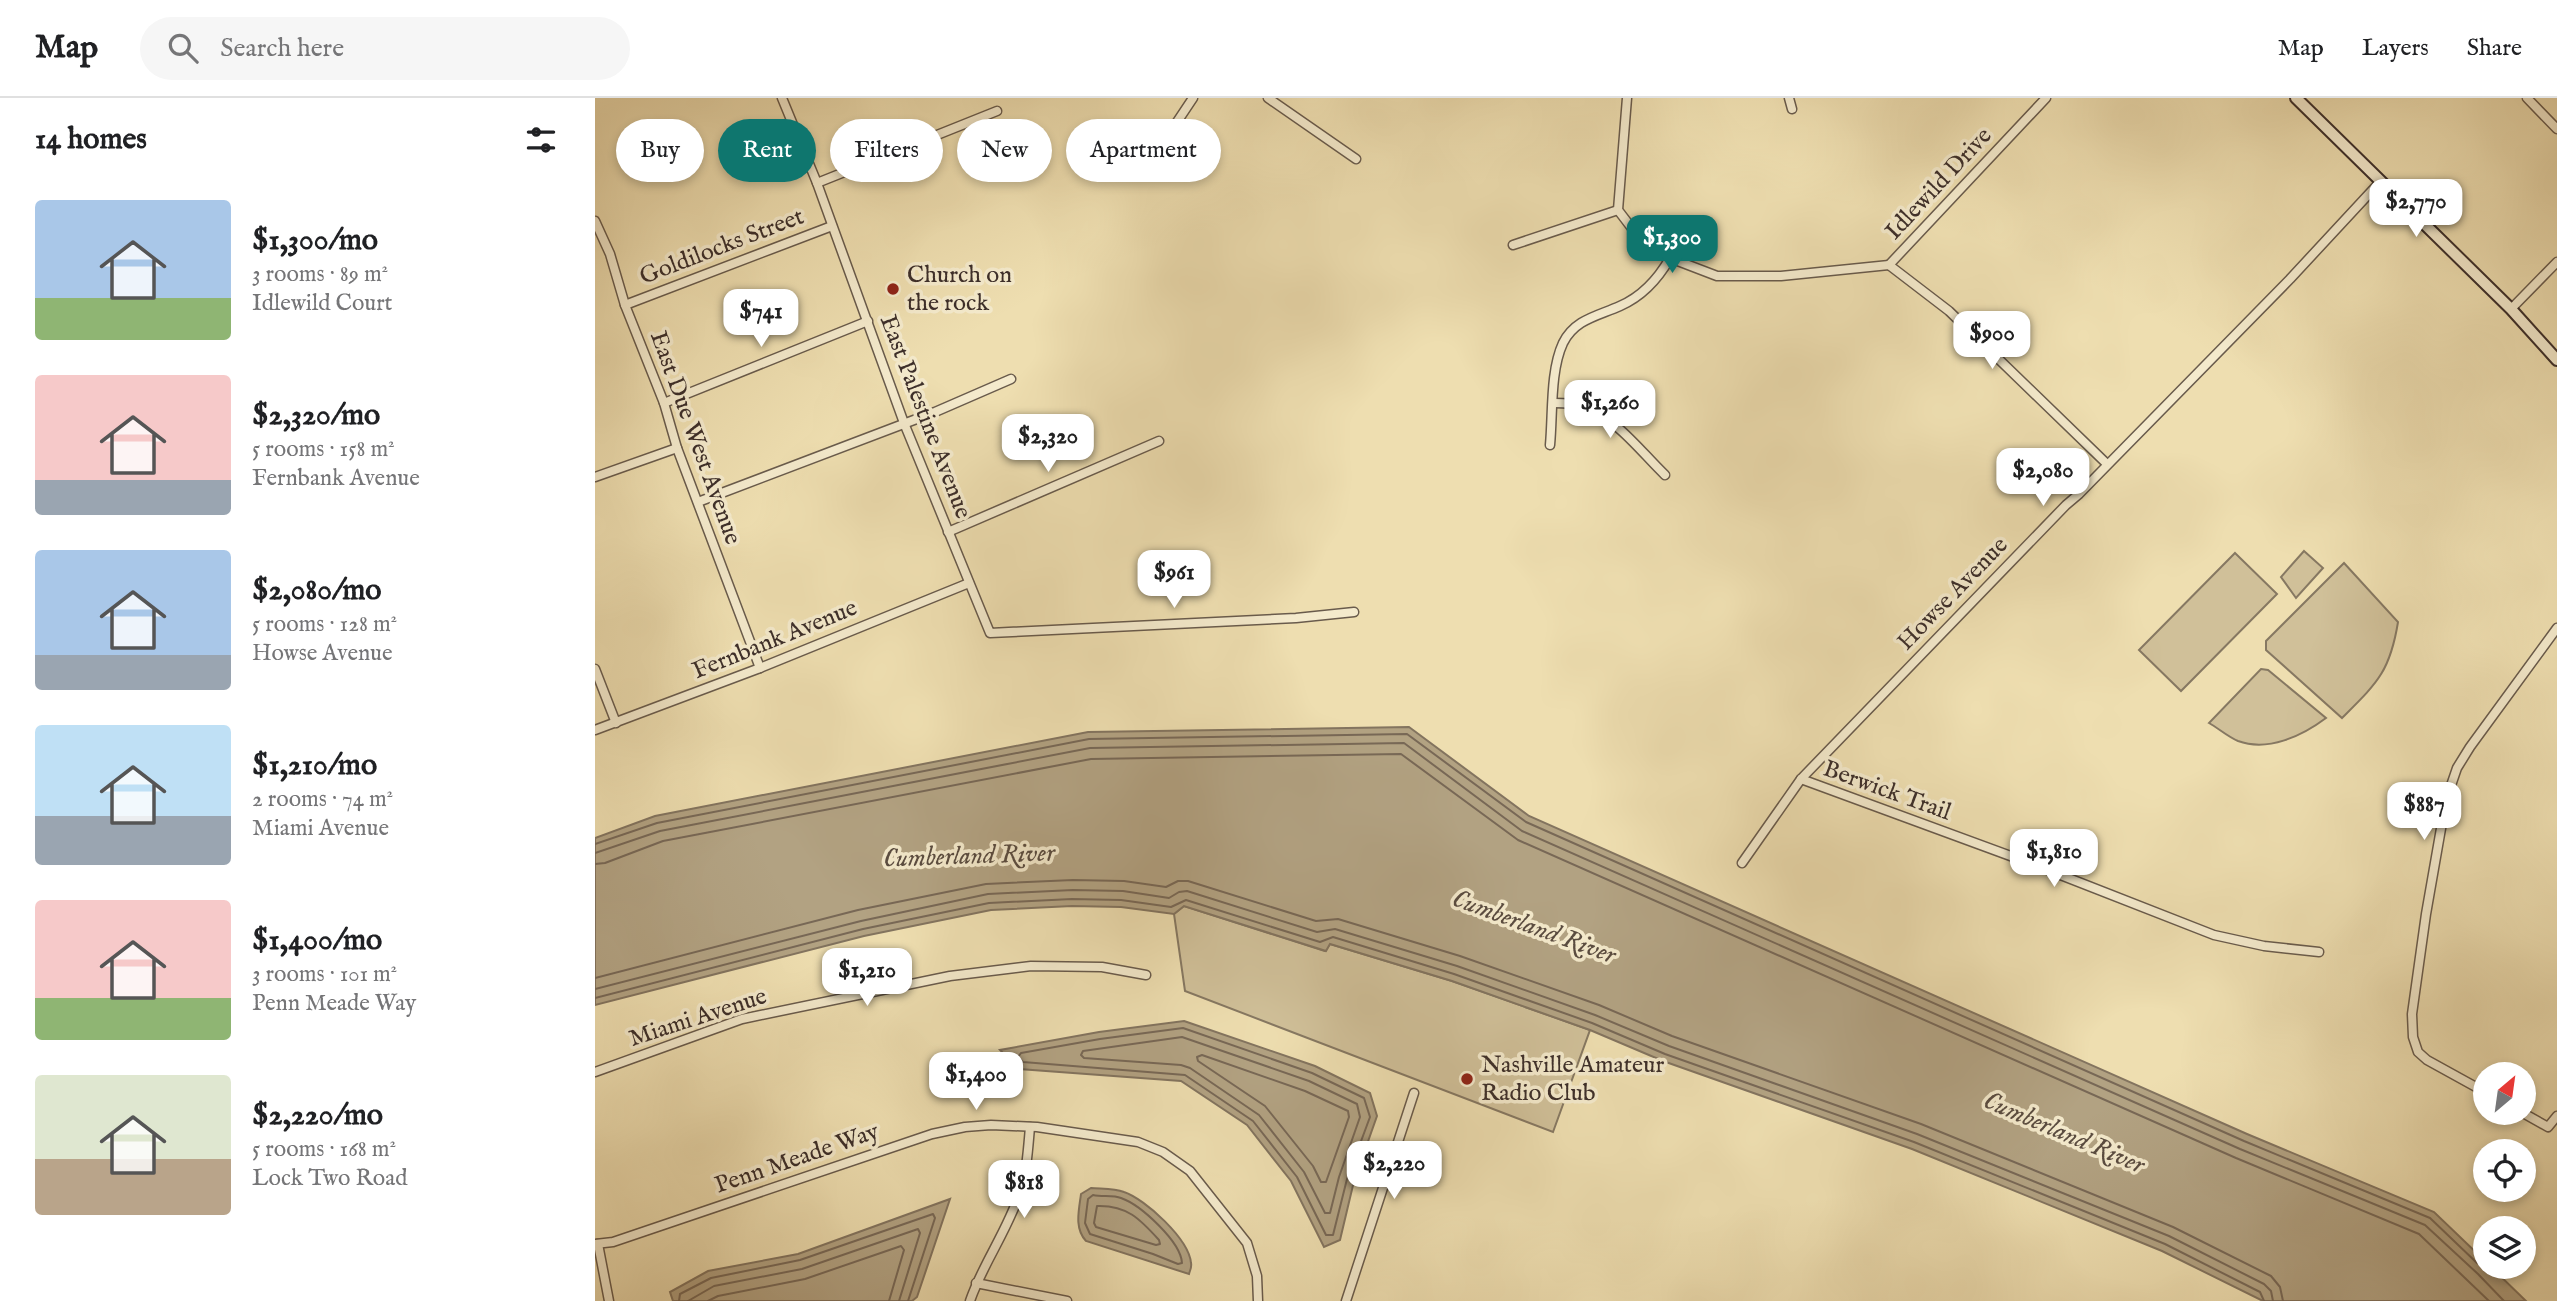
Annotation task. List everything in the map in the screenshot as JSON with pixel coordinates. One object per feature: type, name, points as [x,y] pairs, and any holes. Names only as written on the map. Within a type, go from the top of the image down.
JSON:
[{"type":"main road","points":[[2296,98],[2511,309],[2557,360]]},
{"type":"street","name":"East Palestine Avenue","points":[[782,98],[817,183],[904,423],[990,632],[1285,619],[1354,612]]},
{"type":"street","points":[[1179,119],[1193,98]]},
{"type":"street","points":[[1268,98],[1356,159]]},
{"type":"street","points":[[1513,245],[1618,210],[1627,98]]},
{"type":"street","points":[[1789,98],[1792,109]]},
{"type":"street","name":"Idlewild Drive","points":[[1618,210],[1634,231],[1670,258],[1717,276],[1781,276],[1889,265],[2046,98]]},
{"type":"street","points":[[2527,98],[2557,129]]},
{"type":"street","points":[[817,183],[996,111]]},
{"type":"street","name":"Howse Avenue","points":[[1742,863],[1801,779],[2290,279],[2380,182]]},
{"type":"street","name":"East Due West Avenue","points":[[595,221],[610,254],[625,304],[664,403],[677,448],[760,668]]},
{"type":"street","name":"Goldilocks Street","points":[[625,304],[832,226]]},
{"type":"street","points":[[1550,445],[1555,366],[1570,330],[1584,320],[1622,305],[1642,293],[1660,275],[1670,258]]},
{"type":"street","points":[[2511,309],[2557,262]]},
{"type":"street","points":[[1889,265],[1949,311],[2107,464]]},
{"type":"street","points":[[664,403],[868,321]]},
{"type":"street","points":[[698,502],[935,412],[1011,379]]},
{"type":"street","points":[[1554,403],[1579,405],[1604,417],[1628,436],[1665,475]]},
{"type":"street","points":[[948,532],[1159,441]]},
{"type":"street","points":[[595,477],[677,448]]},
{"type":"street","name":"Fernbank Avenue","points":[[595,730],[760,668],[969,583]]},
{"type":"street","points":[[2473,1086],[2418,1052],[2413,1037],[2412,1014],[2425,914],[2446,800],[2463,757],[2557,628]]},
{"type":"street","points":[[595,669],[616,723]]},
{"type":"street","name":"Berwick Trail","points":[[1801,779],[2035,865],[2214,935],[2265,946],[2319,952]]},
{"type":"street","name":"Miami Avenue","points":[[595,1072],[743,1019],[950,976],[1031,966],[1102,967],[1146,975]]},
{"type":"street","points":[[1346,1301],[1414,1093]]},
{"type":"street","points":[[2536,1120],[2548,1126],[2557,1116]]},
{"type":"street","name":"Penn Meade Way","points":[[596,1244],[614,1242],[932,1134],[991,1125],[1030,1127],[1138,1142],[1163,1152],[1190,1171],[1247,1243],[1257,1276],[1258,1301]]},
{"type":"street","points":[[971,1301],[976,1283],[1020,1193],[1030,1127]]},
{"type":"street","points":[[596,1244],[609,1301]]},
{"type":"street","points":[[976,1283],[1067,1301]]},
{"type":"shaded area","points":[[2304,551],[2323,568],[2296,598],[2281,577]]},
{"type":"shaded area","points":[[2235,553],[2277,594],[2181,691],[2139,650]]},
{"type":"shaded area","points":[[2344,563],[2398,622],[2391,653],[2380,676],[2342,718],[2266,650],[2266,641]]},
{"type":"shaded area","points":[[2261,669],[2268,670],[2326,718],[2296,736],[2261,745],[2238,741],[2209,723]]},
{"type":"shaded area","points":[[1184,906],[1325,951],[1330,944],[1452,981],[1590,1030],[1553,1132],[1185,991],[1174,914]]},
{"type":"water","name":"Cumberland River","points":[[1409,727],[1529,816],[2247,1134],[2434,1212],[2473,1249],[2473,1279],[2503,1279],[2526,1301],[2263,1301],[2162,1251],[1912,1149],[1663,1061],[1590,1030],[1452,981],[1330,944],[1326,951],[1184,906],[1174,914],[1121,907],[1072,906],[991,910],[864,936],[595,1005],[595,838],[655,816],[1088,732]]},
{"type":"water","points":[[1184,1021],[1315,1066],[1370,1093],[1377,1116],[1354,1181],[1340,1240],[1324,1247],[1291,1181],[1247,1125],[1181,1081],[1019,1069],[1000,1050],[1099,1032]]},
{"type":"water","points":[[1091,1188],[1124,1192],[1154,1211],[1183,1243],[1191,1263],[1189,1274],[1086,1241],[1080,1230],[1079,1212],[1081,1194]]},
{"type":"water","points":[[950,1199],[917,1297],[912,1301],[673,1301],[670,1292],[708,1271],[798,1254]]},
{"type":"place","name":"Church on the rock","points":[[893,289]]},
{"type":"place","name":"Nashville Amateur Radio Club","points":[[1467,1079]]}]
